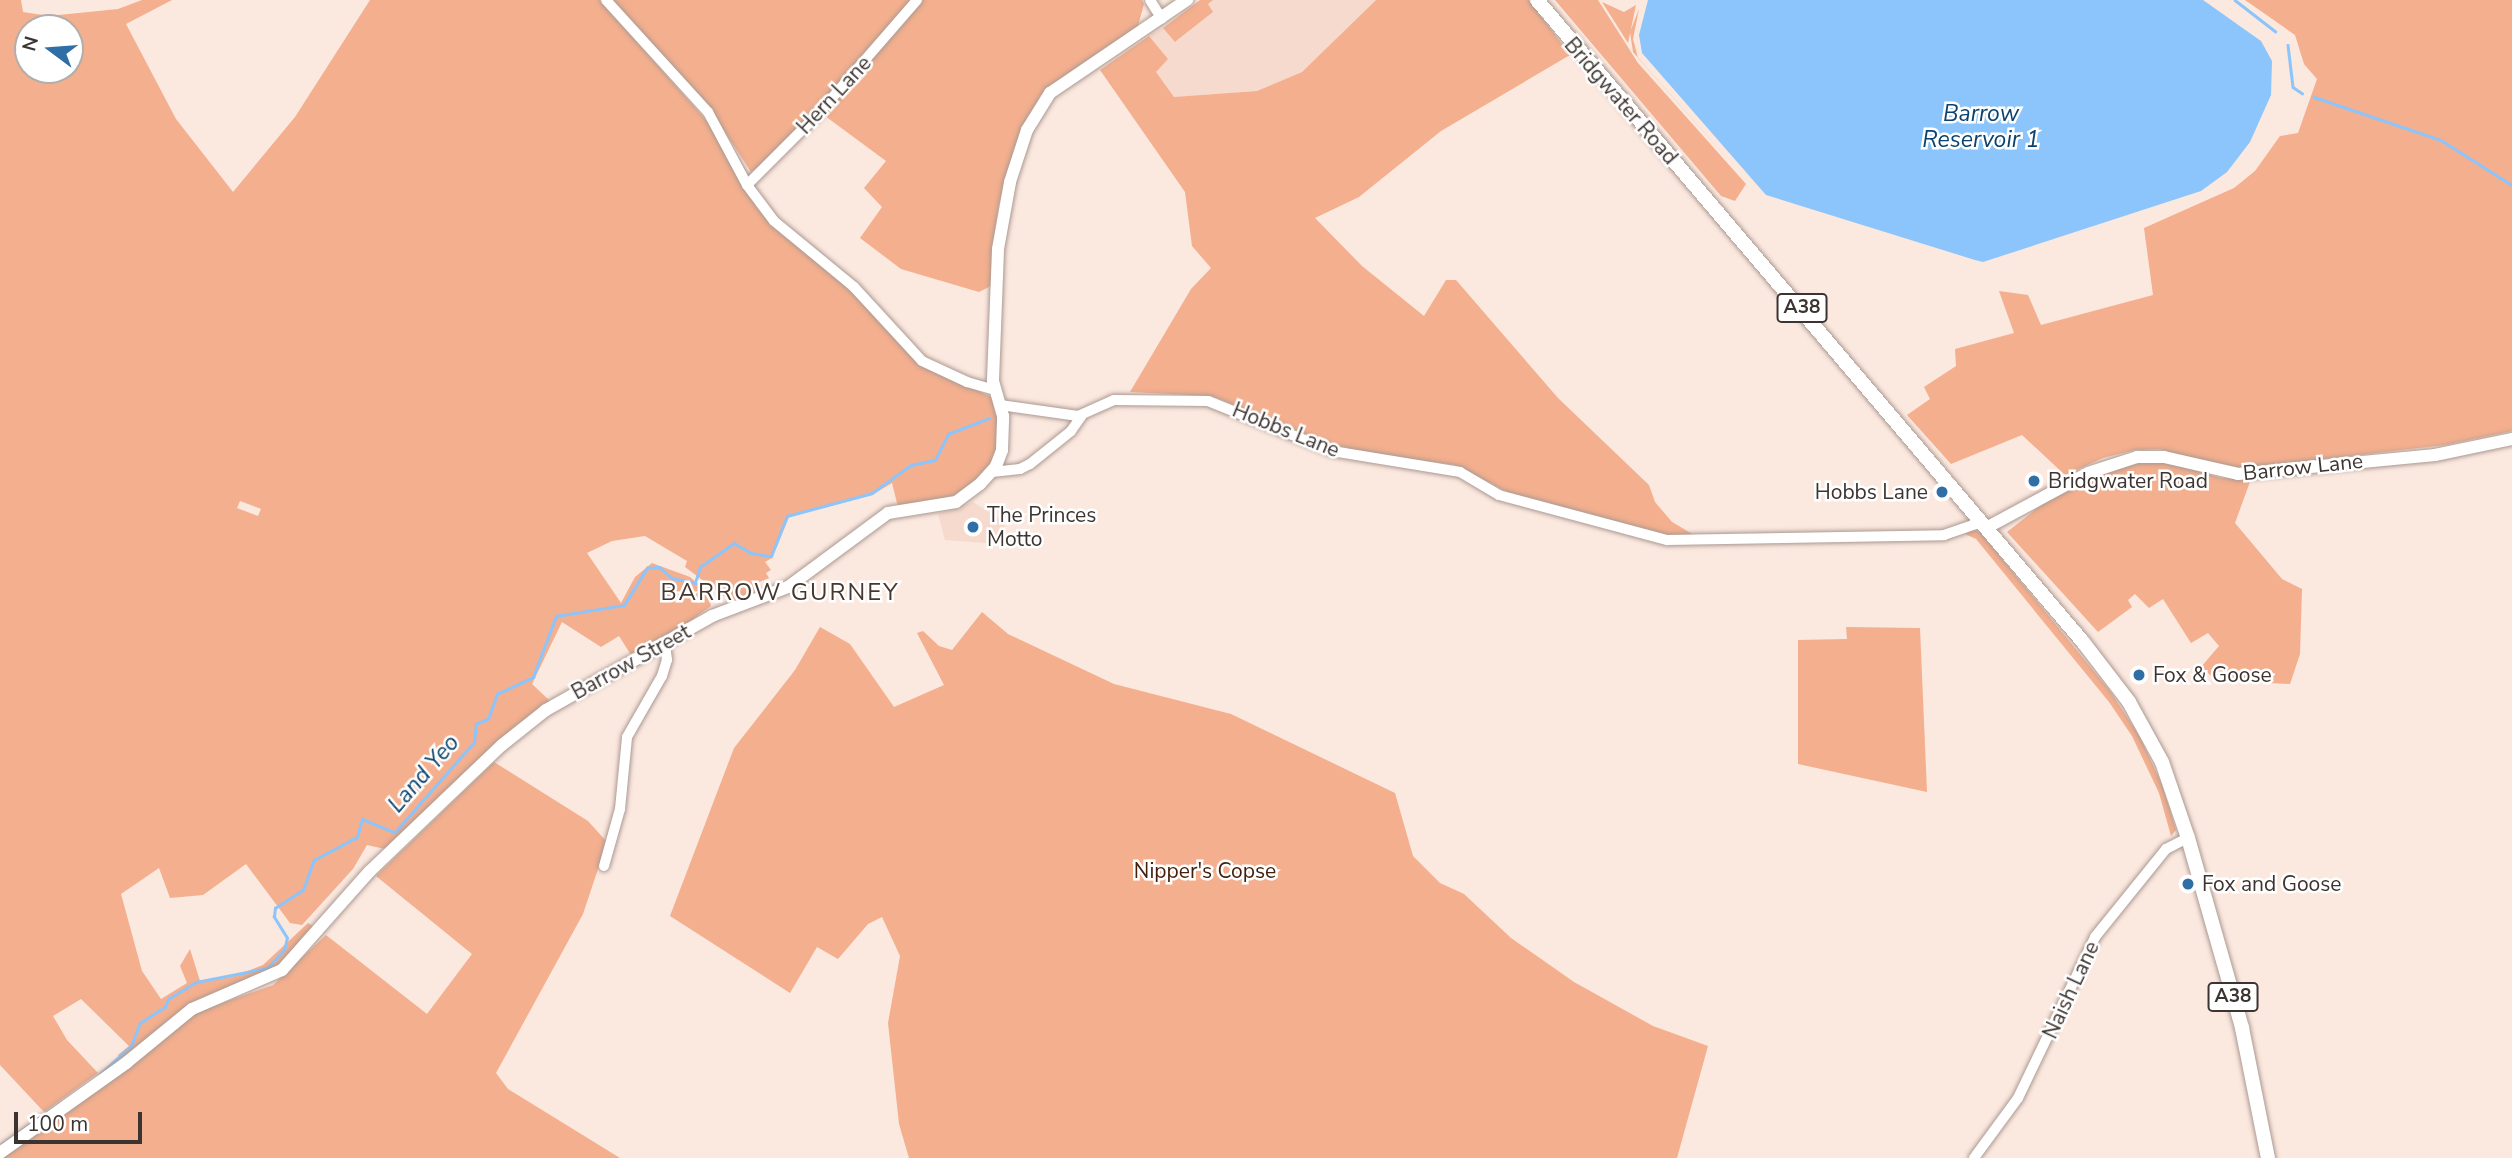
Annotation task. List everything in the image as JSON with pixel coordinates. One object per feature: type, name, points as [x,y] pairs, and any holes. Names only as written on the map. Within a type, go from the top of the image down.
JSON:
[{"type":"highway","name":"Bridgwater Road","points":[[1537,0],[2099,661],[2129,702],[2162,762],[2188,838],[2242,1028],[2268,1158]]},
{"type":"main road","points":[[992,472],[1002,450],[1000,405],[995,390],[998,249],[1010,182],[1027,130],[1050,93],[1187,0]]},
{"type":"main road","name":"Barrow Lane","points":[[1984,525],[2088,473],[2137,457],[2164,457],[2238,474],[2435,455],[2512,439]]},
{"type":"main road","name":"Barrow Street","points":[[0,1153],[126,1063],[192,1009],[282,970],[370,871],[502,745],[579,689],[712,616],[788,587],[888,513],[956,502],[992,472]]},
{"type":"street","points":[[606,0],[708,112],[747,185],[774,221],[854,287],[922,361],[967,383],[995,390]]},
{"type":"street","name":"Hern Lane","points":[[747,185],[818,114],[916,0]]},
{"type":"street","points":[[1150,0],[1162,19]]},
{"type":"street","name":"Hobbs Lane","points":[[1082,415],[1114,400],[1208,401],[1332,451],[1460,472],[1499,495],[1667,540],[1944,535],[1984,525]]},
{"type":"street","points":[[992,472],[1020,470],[1071,431],[1082,415],[1000,405]]},
{"type":"street","points":[[604,866],[620,809],[627,737],[662,676],[667,660],[665,644]]},
{"type":"street","name":"Naish Lane","points":[[1974,1158],[2018,1098],[2095,937],[2166,849],[2188,838]]},
{"type":"shaded area","points":[[1213,0],[1376,0],[1302,72],[1257,91],[1174,97],[1156,72],[1167,58],[1149,36],[1163,28],[1176,42],[1213,12],[1207,4]]},
{"type":"shaded area","name":"The Princes Motto","points":[[973,502],[1006,523],[999,544],[945,540],[938,514]]},
{"type":"green space","points":[[0,0],[21,0],[23,12],[36,14],[14,14],[14,84],[84,84],[84,14],[69,14],[118,9],[142,0],[172,0],[126,24],[176,119],[233,192],[295,117],[370,0],[600,0],[712,127],[757,208],[773,227],[832,273],[922,364],[993,398],[999,415],[998,445],[992,464],[962,494],[898,507],[892,483],[872,495],[789,517],[772,558],[765,562],[771,570],[766,573],[769,578],[757,583],[764,593],[729,600],[685,567],[687,561],[645,536],[612,541],[587,553],[621,603],[635,577],[652,563],[690,577],[708,592],[711,606],[662,641],[631,655],[619,636],[601,647],[562,622],[532,684],[550,701],[475,762],[385,849],[367,845],[353,869],[302,925],[290,923],[246,864],[203,895],[170,898],[159,868],[121,894],[142,971],[161,999],[187,983],[180,966],[190,949],[200,981],[232,977],[263,965],[308,923],[313,926],[277,968],[122,1060],[118,1055],[129,1046],[81,999],[53,1016],[67,1040],[98,1073],[44,1112],[0,1065]],"holes":[[[240,501],[261,509],[258,516],[237,508]]]},
{"type":"green space","points":[[611,0],[913,0],[774,156],[751,172],[706,103]]},
{"type":"green space","points":[[922,0],[1142,0],[1144,4],[1138,26],[1131,33],[1040,96],[1010,164],[999,204],[992,249],[993,285],[979,292],[901,269],[860,238],[882,207],[864,188],[886,161],[821,113]]},
{"type":"green space","points":[[1200,0],[1213,0],[1208,4],[1213,12],[1175,42],[1163,28]]},
{"type":"green space","points":[[1376,0],[1529,0],[1570,55],[1441,131],[1359,197],[1315,218],[1362,266],[1424,316],[1446,280],[1456,280],[1558,398],[1649,485],[1655,502],[1672,522],[1694,535],[1661,535],[1511,494],[1455,465],[1361,452],[1323,441],[1212,396],[1130,392],[1191,289],[1211,268],[1192,246],[1185,192],[1100,70],[1149,36],[1168,59],[1156,72],[1174,97],[1257,91],[1302,72]]},
{"type":"green space","points":[[1555,0],[1598,0],[1638,63],[1746,184],[1735,201],[1721,196]]},
{"type":"green space","points":[[2245,0],[2512,0],[2512,431],[2445,445],[2232,468],[2159,449],[2135,450],[2103,458],[2065,475],[2022,435],[1951,464],[1907,415],[1930,399],[1924,387],[1956,366],[1955,349],[2014,333],[1999,291],[2028,295],[2041,325],[2153,295],[2144,228],[2234,188],[2255,171],[2280,136],[2298,133],[2317,79],[2304,64],[2295,35]]},
{"type":"green space","points":[[1602,2],[1624,12],[1636,5],[1628,43]]},
{"type":"green space","points":[[1639,9],[1633,39],[1638,57],[1633,52],[1630,32]]},
{"type":"green space","points":[[1638,57],[1741,174],[1638,58]]},
{"type":"green space","points":[[2147,461],[2163,461],[2221,478],[2251,479],[2235,523],[2282,579],[2302,589],[2300,654],[2290,684],[2216,680],[2201,667],[2219,646],[2208,633],[2191,643],[2163,599],[2149,608],[2135,594],[2128,600],[2132,607],[2098,632],[2007,532],[2045,502],[2093,476]]},
{"type":"green space","points":[[1973,530],[1980,532],[2110,691],[2140,737],[2163,787],[2176,830],[2171,836],[2159,793],[2132,736],[2109,702],[1976,539],[1965,534]]},
{"type":"green space","name":"Nipper's Copse","points":[[982,612],[1008,634],[1114,684],[1231,714],[1395,793],[1413,856],[1440,883],[1464,894],[1511,938],[1574,982],[1653,1026],[1708,1046],[1677,1158],[909,1158],[899,1124],[888,1023],[900,956],[882,917],[868,924],[838,959],[817,947],[790,993],[670,916],[734,748],[795,670],[820,627],[850,644],[894,707],[944,685],[917,633],[923,631],[939,646],[952,650]]},
{"type":"green space","points":[[1846,627],[1920,628],[1927,792],[1798,764],[1798,640],[1847,639]]},
{"type":"green space","points":[[494,762],[588,821],[607,842],[583,914],[496,1073],[508,1089],[620,1158],[2,1158],[194,1013],[273,985],[326,935],[427,1014],[472,954],[376,876]]},
{"type":"water","name":"Barrow Reservoir 1","points":[[1648,0],[2203,0],[2261,41],[2272,61],[2271,95],[2250,142],[2227,172],[2201,191],[1983,262],[1766,195],[1642,53],[1639,35]]},
{"type":"waterway","points":[[2235,0],[2275,31]]},
{"type":"waterway","points":[[2288,45],[2293,87],[2302,93]]},
{"type":"waterway","points":[[2314,97],[2441,140],[2512,185]]},
{"type":"waterway","name":"Land Yeo","points":[[99,1075],[131,1046],[140,1023],[165,1007],[168,999],[196,982],[267,968],[284,950],[287,938],[274,917],[275,908],[303,890],[314,860],[357,837],[362,819],[395,832],[474,742],[476,724],[488,719],[497,694],[533,677],[556,616],[624,605],[647,568],[659,567],[672,578],[695,583],[700,567],[734,543],[751,553],[771,556],[787,516],[872,493],[911,465],[935,460],[948,434],[989,418]]},
{"type":"waterway","name":"Land Yeo","points":[[2,1144],[60,1103]]},
{"type":"place","name":"Bridgwater Road","points":[[2034,481]]},
{"type":"place","name":"Hobbs Lane","points":[[1942,492]]},
{"type":"place","name":"The Princes Motto","points":[[973,527]]},
{"type":"place","name":"Fox & Goose","points":[[2139,675]]},
{"type":"place","name":"Fox and Goose","points":[[2188,884]]},
{"type":"district","name":"BARROW GURNEY","points":[[780,593]]}]
